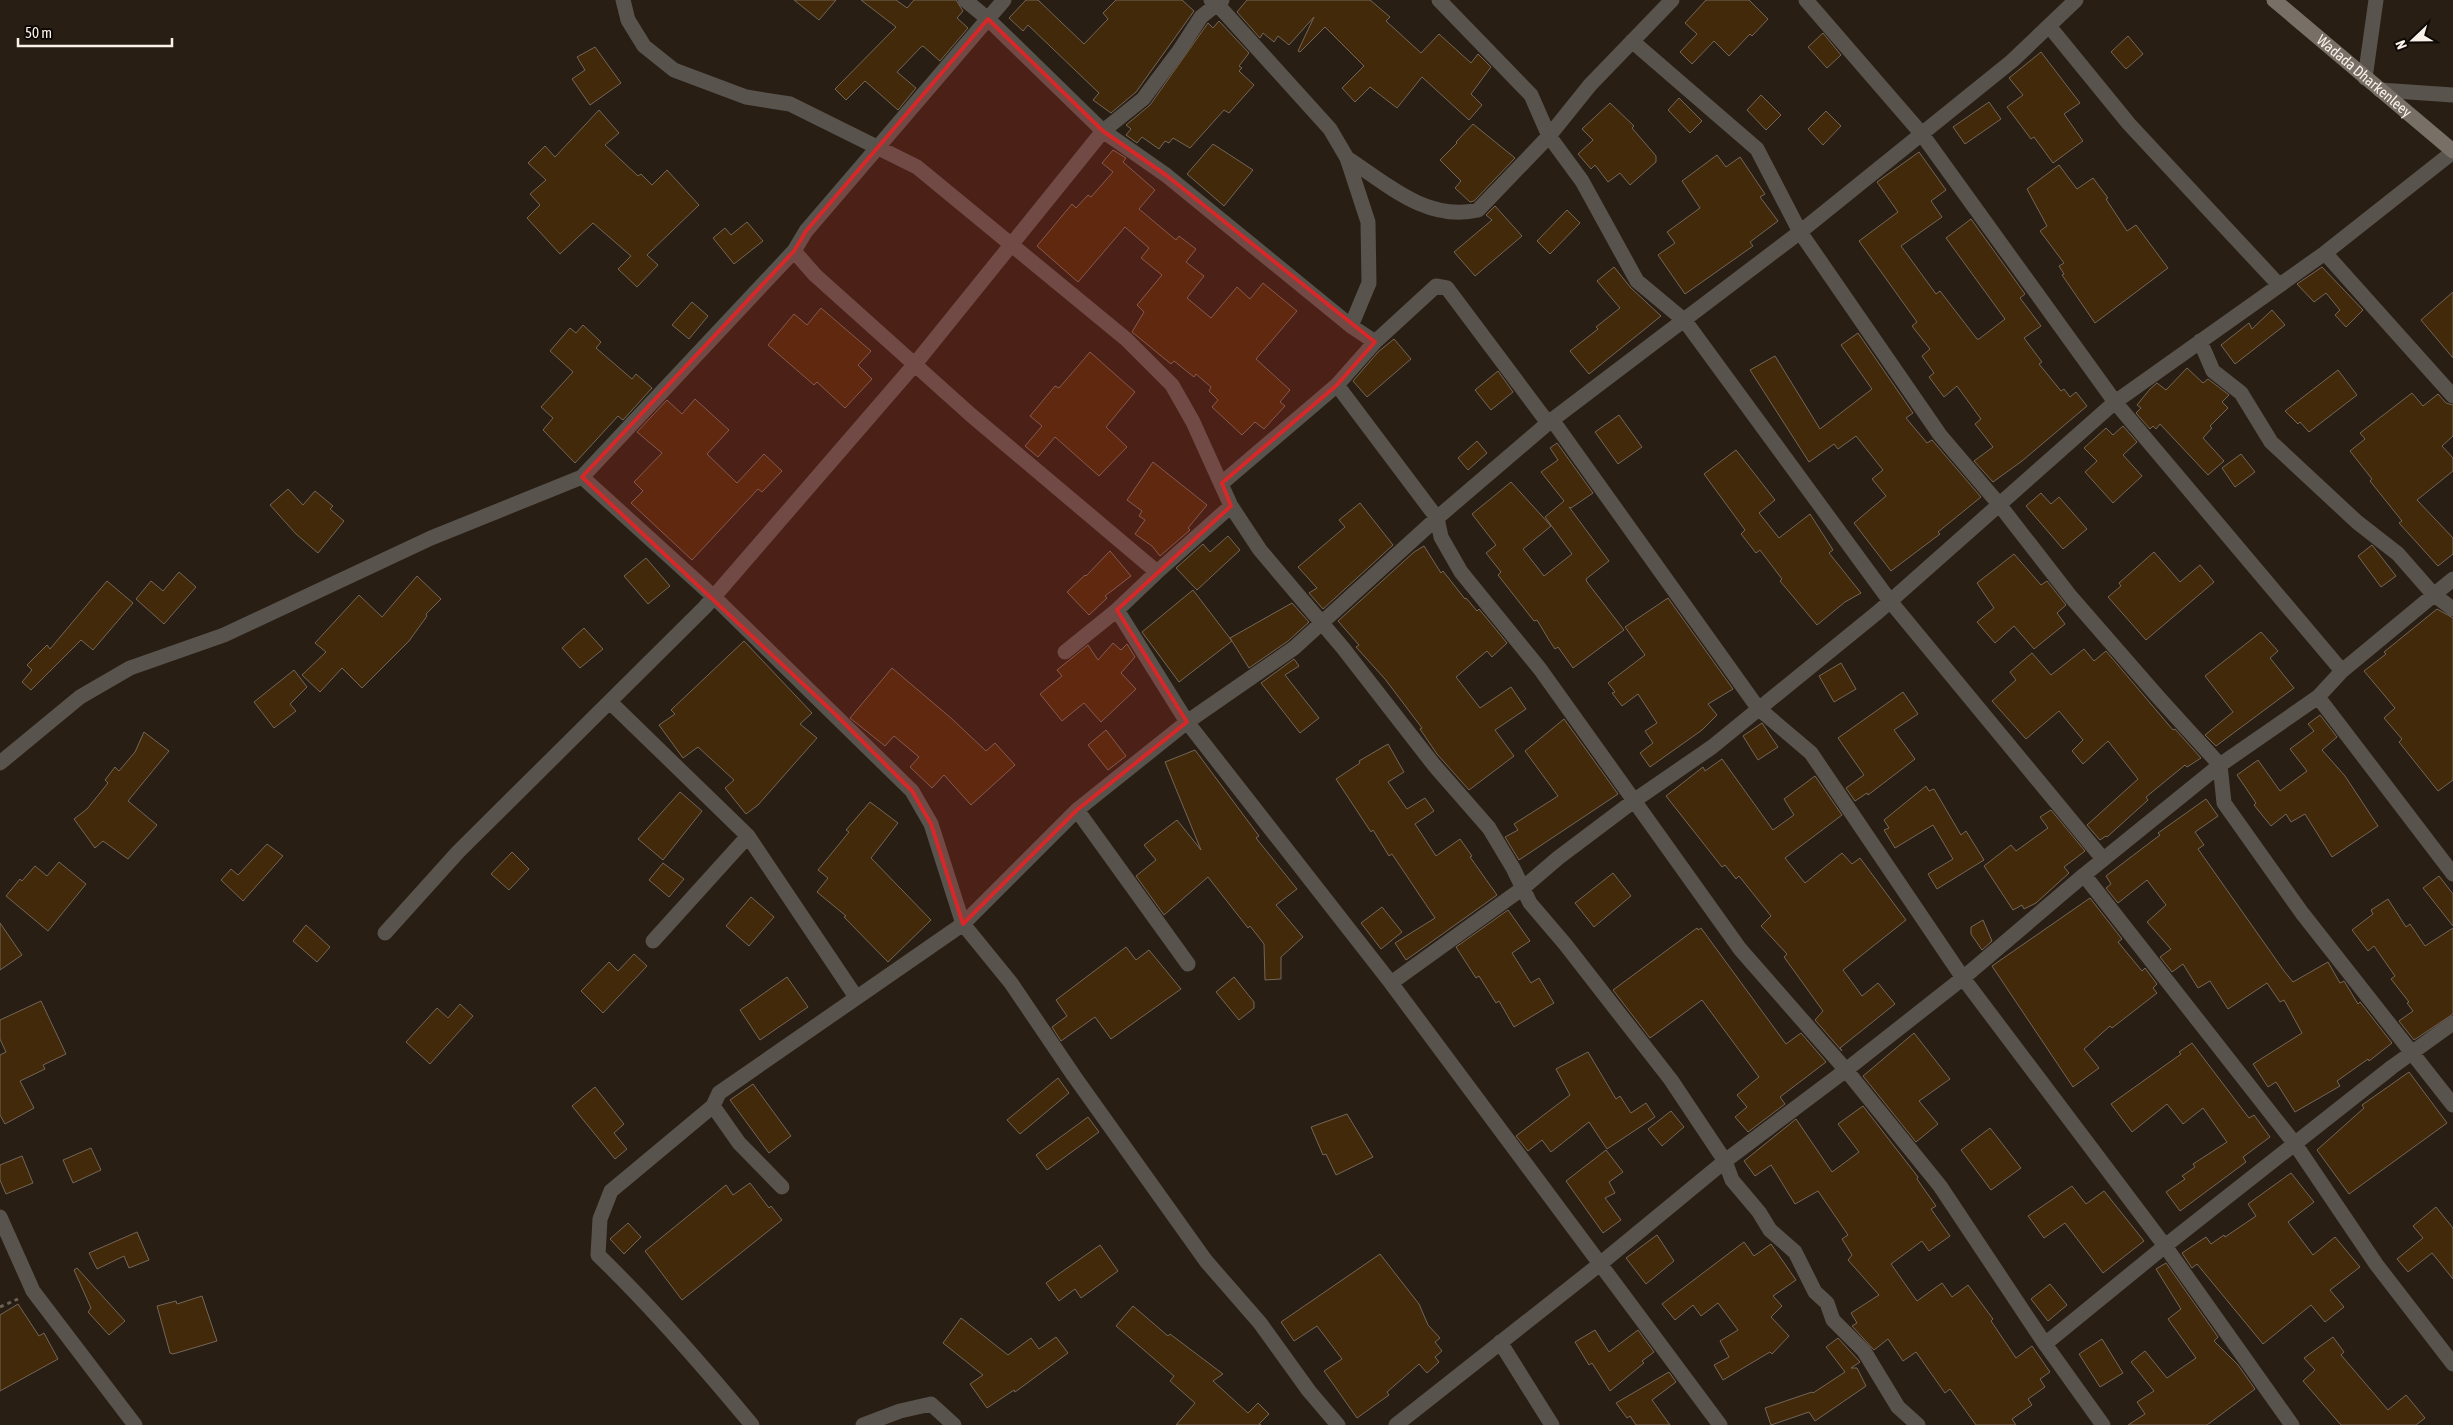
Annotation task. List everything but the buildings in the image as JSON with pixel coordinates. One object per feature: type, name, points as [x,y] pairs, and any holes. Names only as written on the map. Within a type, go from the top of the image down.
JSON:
[{"type":"main road","name":"Wadada Dharkenleey","points":[[2274,0],[2453,152]]},
{"type":"street","points":[[623,0],[628,20],[644,46],[674,70],[746,97],[790,104],[917,167],[1126,339],[1158,369],[1172,386],[1222,483],[1231,506],[1260,550],[1321,622],[1434,765],[1489,828],[1530,903],[1565,944],[1670,1080],[1725,1160],[1732,1180],[1759,1212],[1770,1230],[1795,1252],[1815,1292],[1827,1303],[1833,1320],[1864,1351],[1898,1407],[1918,1425]]},
{"type":"street","points":[[965,0],[988,19],[1103,131],[1166,176],[1351,326],[1376,342]]},
{"type":"street","points":[[0,762],[80,696],[130,668],[224,635],[431,538],[582,477],[794,251],[806,231],[1004,0]]},
{"type":"street","points":[[1439,0],[1532,95],[1549,136],[1582,181],[1637,281],[1685,322],[1890,601],[2104,859]]},
{"type":"street","points":[[1347,158],[1419,205],[1445,213],[1464,213],[1478,210],[1549,136],[1590,85],[1672,0]]},
{"type":"street","points":[[1806,0],[1921,134],[2115,402],[2342,671]]},
{"type":"street","points":[[752,1425],[676,1336],[627,1283],[598,1256],[600,1219],[611,1191],[713,1106],[719,1093],[963,924],[1077,810],[1187,722],[1294,648],[1437,518],[1550,422],[1685,322],[1800,232],[2012,61],[2076,0]]},
{"type":"street","points":[[2365,78],[2376,0]]},
{"type":"street","points":[[385,933],[458,852],[714,597],[915,364],[1103,131],[1143,99],[1179,51],[1201,17],[1217,1],[1330,129],[1347,158],[1368,222],[1369,283],[1351,326]]},
{"type":"street","points":[[2049,26],[2129,124],[2279,285]]},
{"type":"street","points":[[1632,42],[1757,150],[1800,232],[1940,435],[1998,503],[2071,597],[2220,765],[2224,803],[2302,913],[2453,1105]]},
{"type":"street","points":[[2380,90],[2453,95]]},
{"type":"street","points":[[1391,983],[1523,888],[1558,858],[1635,800],[1712,747],[1890,601],[1998,503],[2115,402],[2325,253],[2453,152]]},
{"type":"street","points":[[794,251],[816,275],[971,415],[1157,572]]},
{"type":"street","points":[[2325,253],[2453,396]]},
{"type":"street","points":[[1222,483],[1337,385],[1376,342],[1436,286],[1446,288],[1550,422],[1758,708],[1811,753],[1963,978],[2165,1246],[2292,1425]]},
{"type":"street","points":[[2200,341],[2213,371],[2241,393],[2272,442],[2357,522],[2398,554],[2433,594],[2453,609]]},
{"type":"street","points":[[1337,385],[1437,518],[1441,537],[1460,572],[1540,669],[1740,949],[1846,1070],[1940,1186],[2045,1344],[2103,1425]]},
{"type":"street","points":[[582,477],[714,597],[912,791],[931,824],[963,924],[1011,983],[1074,1076],[1206,1261],[1260,1323],[1309,1391],[1338,1425]]},
{"type":"street","points":[[1065,652],[1117,610],[1231,506]]},
{"type":"street","points":[[1396,1425],[1600,1264],[1725,1160],[1846,1070],[1963,978],[2104,859],[2220,765],[2318,697],[2342,671],[2453,579]]},
{"type":"street","points":[[1117,610],[1187,722],[1391,983],[1720,1425]]},
{"type":"street","points":[[2318,697],[2453,874]]},
{"type":"street","points":[[610,702],[748,836],[856,997]]},
{"type":"street","points":[[1077,810],[1188,964]]},
{"type":"street","points":[[653,940],[748,836]]},
{"type":"street","points":[[2084,876],[2295,1144],[2376,1264],[2453,1364]]},
{"type":"street","points":[[2045,1344],[2165,1246],[2453,1022]]},
{"type":"street","points":[[713,1106],[739,1143],[782,1187]]},
{"type":"street","points":[[0,1217],[33,1291],[135,1425]]},
{"type":"street","points":[[1500,1342],[1552,1425]]},
{"type":"street","points":[[863,1425],[900,1410],[931,1404],[954,1425]]},
{"type":"highlighted area","points":[[988,19],[1103,131],[1166,175],[1375,342],[1337,385],[1222,483],[1231,506],[1117,610],[1187,722],[1077,810],[963,924],[931,824],[912,791],[835,714],[582,477],[794,251],[806,231]]}]
